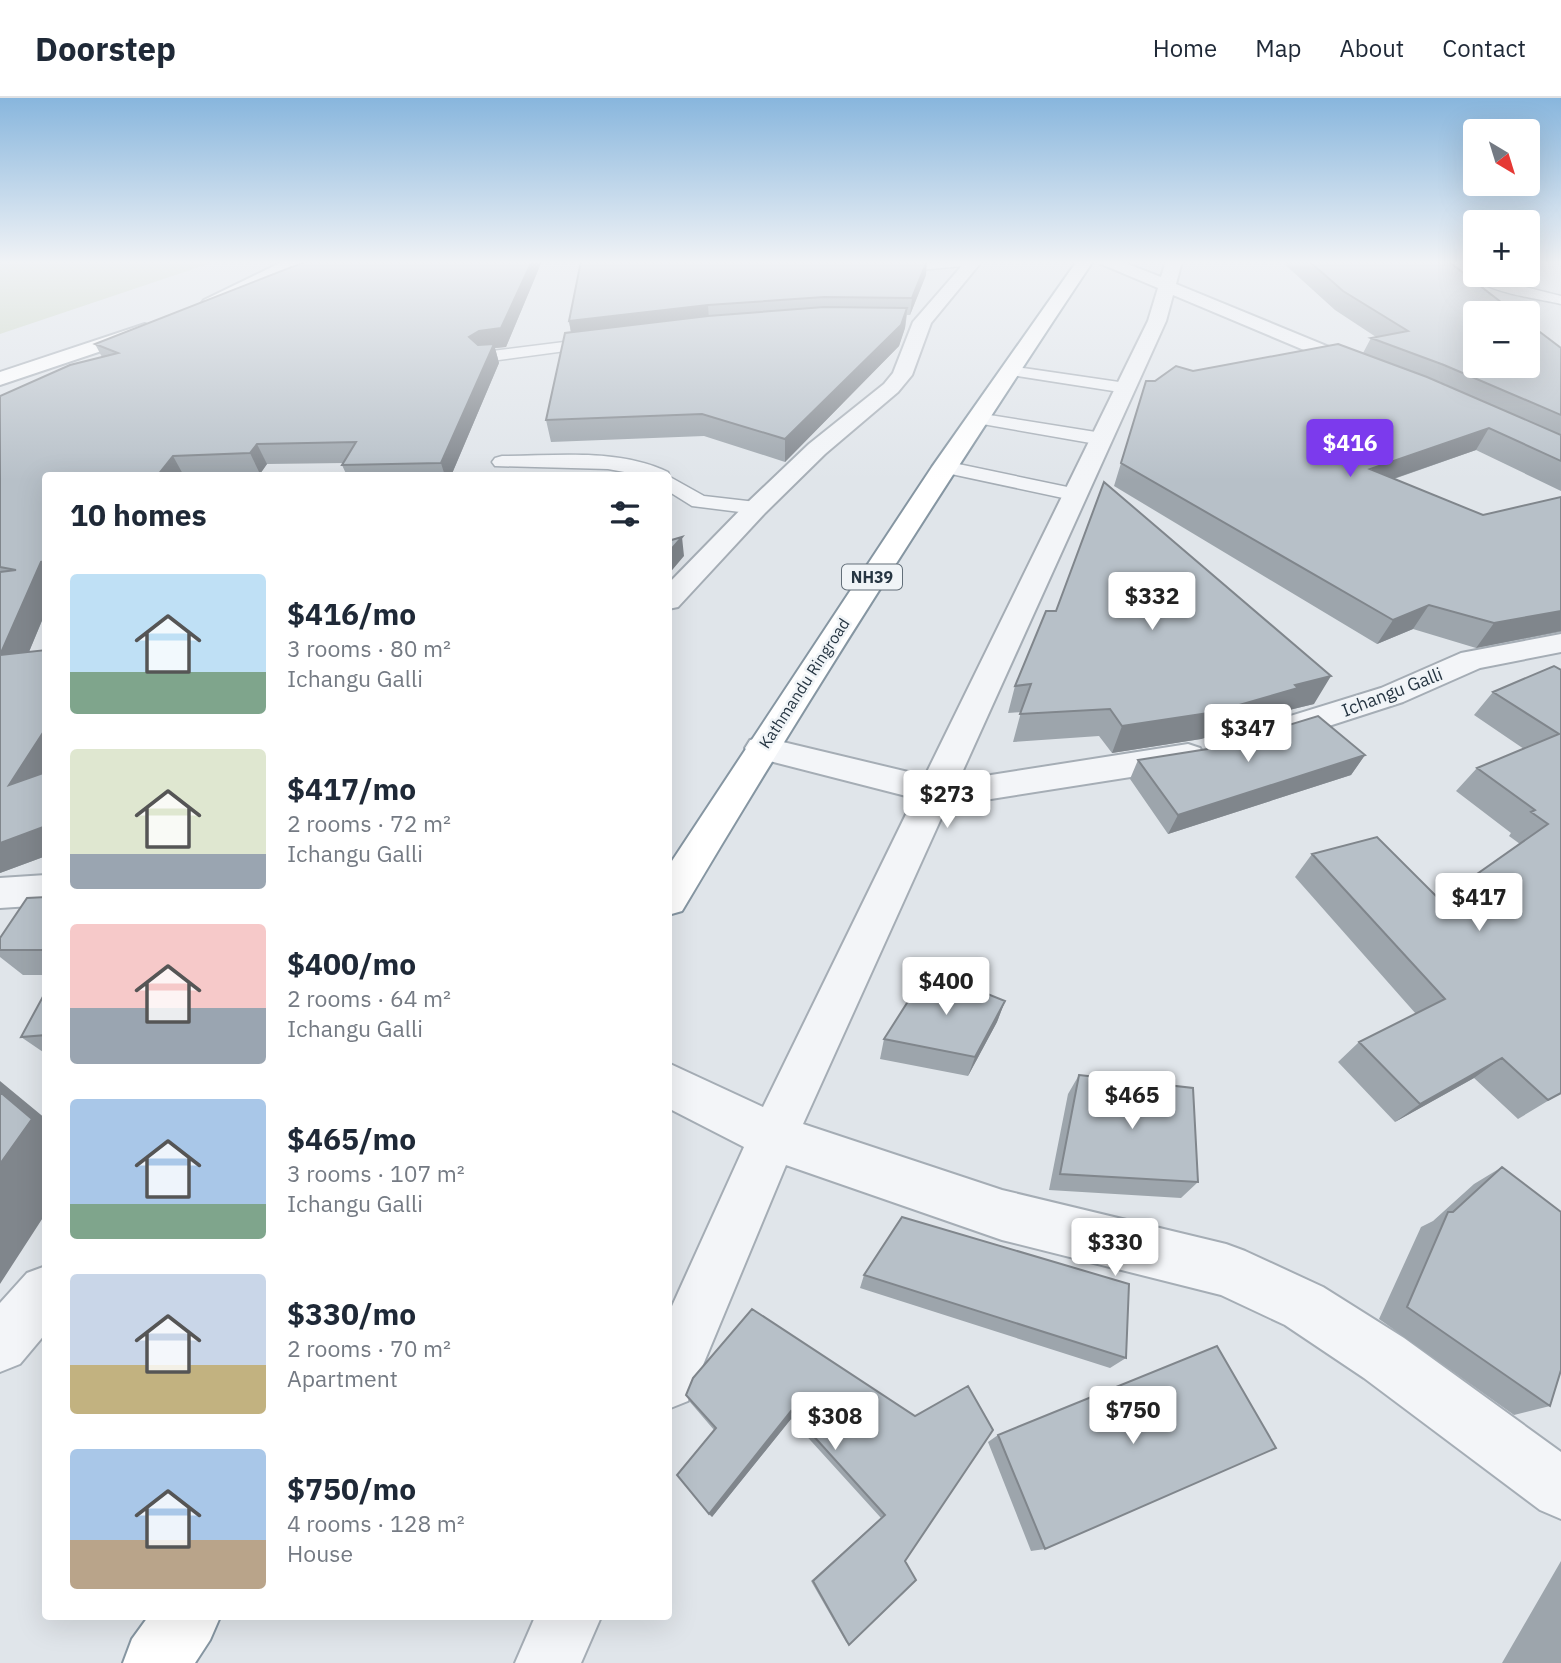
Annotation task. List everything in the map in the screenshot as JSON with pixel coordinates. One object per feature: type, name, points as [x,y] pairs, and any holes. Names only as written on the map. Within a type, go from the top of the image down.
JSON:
[{"type":"main road","points":[[0,379],[132,334]]},
{"type":"main road","name":"Kathmandu Ringroad","points":[[672,894],[762,748],[944,467],[1035,334]]},
{"type":"main road","points":[[156,1663],[185,1620]]},
{"type":"street","points":[[672,597],[755,508],[817,449],[891,388],[902,375],[913,334]]},
{"type":"street","points":[[672,1372],[772,1137],[1151,334]]},
{"type":"street","points":[[1294,334],[1374,373]]},
{"type":"street","name":"Ichangu Galli","points":[[762,748],[934,791],[1043,780],[1229,746],[1392,695],[1472,660],[1561,643]]},
{"type":"street","points":[[0,893],[42,890]]},
{"type":"street","points":[[672,1086],[772,1137],[1002,1215],[1226,1270],[1304,1306],[1384,1358],[1561,1489]]},
{"type":"street","points":[[0,1344],[42,1297]]},
{"type":"street","points":[[548,1663],[567,1620]]},
{"type":"lane","points":[[484,357],[617,341]]},
{"type":"lane","points":[[1010,371],[1126,388]]},
{"type":"lane","points":[[977,418],[1102,439]]},
{"type":"lane","points":[[502,462],[614,463],[655,472]]},
{"type":"lane","points":[[944,467],[1077,495]]},
{"type":"lane","points":[[672,485],[699,502],[755,508]]},
{"type":"building","points":[[120,334],[474,334],[469,337],[478,345],[494,344],[441,463],[342,465],[356,442],[257,444],[250,453],[173,456],[160,472],[42,472],[42,562],[0,655],[0,572],[16,570],[0,567],[0,396],[70,365],[118,353],[95,344]]},
{"type":"building","points":[[565,334],[892,334],[785,439],[702,414],[546,420]]},
{"type":"building","points":[[1392,334],[1463,334],[1463,373],[1371,338]]},
{"type":"building","points":[[1540,334],[1543,334],[1561,348],[1561,415],[1474,378],[1540,378]]},
{"type":"building","points":[[1338,344],[1427,377],[1561,435],[1561,461],[1489,428],[1370,469],[1483,515],[1561,497],[1561,611],[1494,623],[1429,605],[1393,620],[1121,463],[1146,381],[1155,381],[1176,366],[1193,371]]},
{"type":"building","points":[[1104,482],[1331,676],[1215,712],[1122,726],[1110,709],[1020,714],[1031,684],[1015,686],[1046,611],[1056,611]]},
{"type":"building","points":[[682,537],[672,548],[672,540]]},
{"type":"building","points":[[42,650],[42,734],[9,785],[42,773],[42,827],[0,843],[0,655]]},
{"type":"building","points":[[1554,666],[1561,670],[1561,1093],[1548,1100],[1502,1058],[1420,1104],[1359,1042],[1445,999],[1312,854],[1377,837],[1440,900],[1548,824],[1531,812],[1535,810],[1477,768],[1559,734],[1493,692]]},
{"type":"building","points":[[1318,716],[1365,755],[1178,815],[1138,760],[1214,748]]},
{"type":"building","points":[[42,897],[42,950],[0,950],[0,938],[27,898]]},
{"type":"building","points":[[928,970],[1005,1001],[975,1057],[884,1039]]},
{"type":"building","points":[[42,998],[42,1035],[21,1037]]},
{"type":"building","points":[[1079,1075],[1193,1088],[1198,1182],[1060,1174]]},
{"type":"building","points":[[0,1092],[32,1119],[0,1164]]},
{"type":"building","points":[[1502,1167],[1561,1212],[1561,1370],[1550,1406],[1407,1307],[1448,1212],[1453,1212]]},
{"type":"building","points":[[902,1217],[1129,1284],[1126,1358],[864,1275]]},
{"type":"building","points":[[752,1309],[915,1416],[968,1386],[993,1430],[905,1561],[916,1580],[849,1645],[813,1581],[885,1515],[791,1411],[709,1514],[677,1475],[716,1428],[686,1395],[693,1378]]},
{"type":"building","points":[[1217,1346],[1276,1448],[1045,1549],[998,1435]]}]
